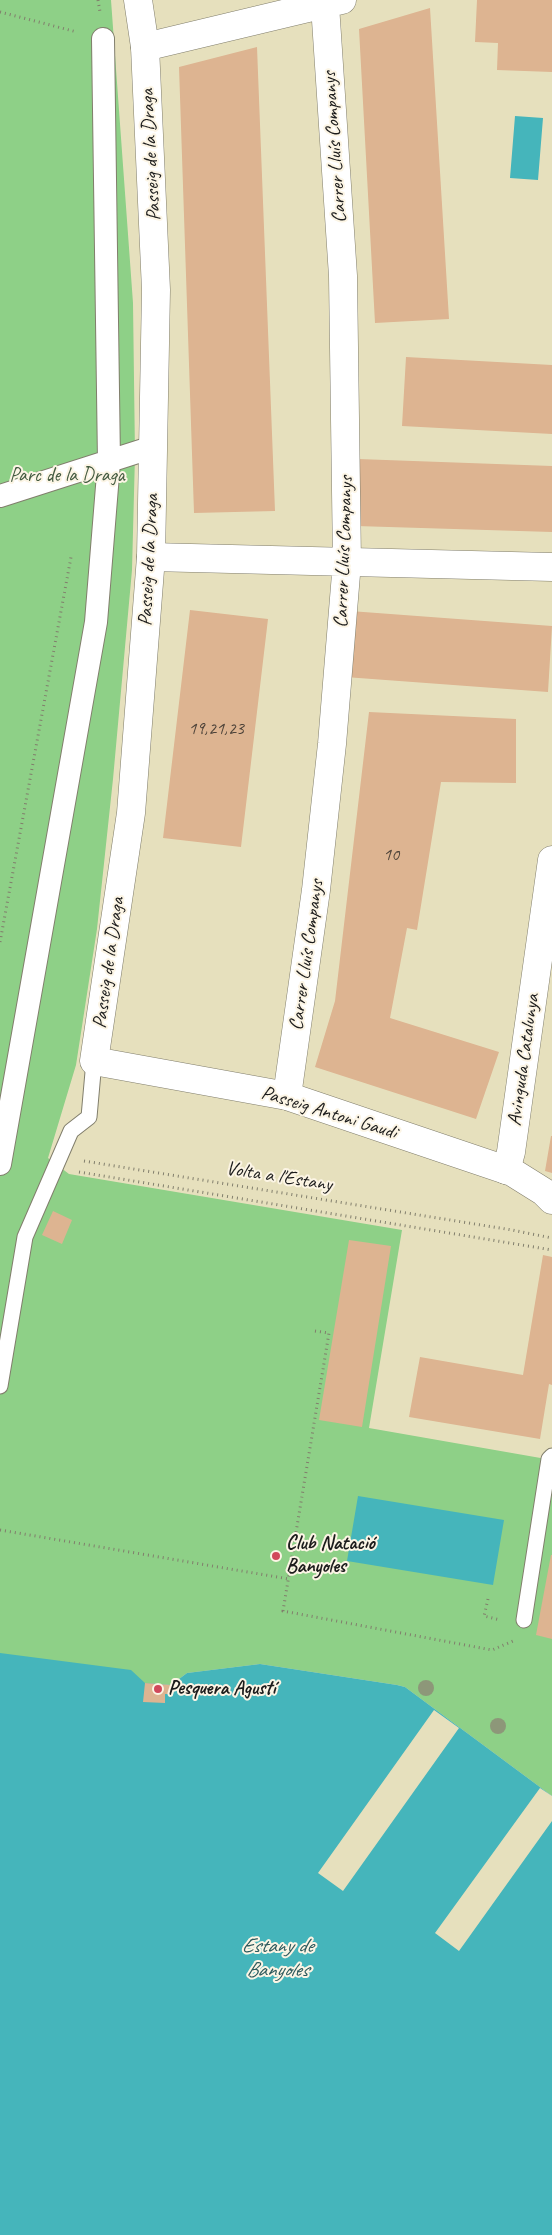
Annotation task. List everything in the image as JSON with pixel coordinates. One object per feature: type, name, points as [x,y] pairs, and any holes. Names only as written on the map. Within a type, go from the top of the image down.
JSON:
[{"type":"street","name":"Passeig de la Draga","points":[[94,1061],[131,813],[152,557],[156,290],[145,47],[138,0]]},
{"type":"street","points":[[145,47],[333,2]]},
{"type":"street","name":"Carrer Lluís Companys","points":[[287,1096],[317,880],[332,744],[347,562],[344,276],[333,2]]},
{"type":"street","points":[[0,1164],[96,622],[109,462],[103,39]]},
{"type":"street","points":[[0,496],[153,447]]},
{"type":"street","points":[[152,557],[552,567]]},
{"type":"street","name":"Avinguda Catalunya","points":[[506,1170],[511,1152],[552,860]]},
{"type":"street","name":"Passeig Antoni Gaudi","points":[[94,1061],[287,1096],[506,1170],[544,1192],[552,1200]]},
{"type":"lane","name":"Passeig de la Draga","points":[[57,1163],[71,1131],[89,1117],[94,1061]]},
{"type":"lane","points":[[0,1386],[25,1237],[57,1163]]},
{"type":"lane","points":[[524,1620],[549,1459],[552,1456]]},
{"type":"path","points":[[0,12],[103,39]]},
{"type":"path","points":[[0,942],[73,549]]},
{"type":"path","name":"Volta a l'Estany","points":[[57,1163],[512,1230],[552,1238]]},
{"type":"path","name":"Volta a l'Estany","points":[[57,1163],[552,1250]]},
{"type":"path","points":[[315,1331],[329,1333],[283,1612],[492,1650],[519,1638]]},
{"type":"path","points":[[0,1530],[289,1579]]},
{"type":"green space","name":"Club Natació Banyoles","points":[[0,0],[111,0],[133,303],[135,455],[132,570],[113,779],[97,929],[76,1065],[48,1158],[69,1174],[402,1230],[369,1428],[552,1460],[552,1796],[405,1687],[397,1685],[260,1664],[187,1673],[171,1685],[0,1673]]},
{"type":"water","points":[[515,116],[543,118],[538,180],[510,178]]},
{"type":"water","points":[[358,1496],[504,1520],[493,1585],[347,1561]]},
{"type":"water","name":"Estany de Banyoles","points":[[0,1653],[131,1670],[145,1683],[171,1685],[187,1673],[260,1664],[405,1687],[552,1796],[552,2235],[0,2235]]},
{"type":"pier","points":[[434,1710],[459,1728],[343,1891],[318,1873]]},
{"type":"pier","points":[[540,1788],[552,1796],[552,1821],[459,1951],[435,1933]]},
{"type":"building","points":[[477,0],[552,0],[552,72],[497,70],[498,43],[475,42]]},
{"type":"building","points":[[430,8],[449,319],[375,323],[359,29]]},
{"type":"building","points":[[257,47],[275,511],[194,513],[179,67]]},
{"type":"building","points":[[406,357],[552,365],[552,434],[402,426]]},
{"type":"building","points":[[358,459],[552,466],[552,532],[356,526]]},
{"type":"building","points":[[190,610],[268,619],[241,847],[163,838]]},
{"type":"building","points":[[350,611],[552,626],[548,692],[345,677]]},
{"type":"building","points":[[369,712],[516,719],[516,783],[441,782],[417,930],[407,928],[390,1018],[499,1052],[476,1119],[315,1067],[335,1001]]},
{"type":"building","points":[[552,1136],[552,1173],[545,1171]]},
{"type":"building","points":[[53,1211],[72,1220],[62,1244],[42,1235]]},
{"type":"building","points":[[349,1240],[391,1246],[362,1427],[319,1420]]},
{"type":"building","points":[[543,1255],[552,1257],[552,1385],[549,1384],[540,1439],[409,1417],[420,1357],[523,1375]]},
{"type":"building","points":[[552,1555],[552,1639],[536,1635]]},
{"type":"building","name":"Pesquera Agustí","points":[[145,1683],[171,1685],[171,1694],[165,1694],[165,1703],[143,1702]]},
{"type":"place","name":"Club Natació Banyoles","points":[[276,1556]]},
{"type":"place","name":"Pesquera Agustí","points":[[158,1689]]},
{"type":"park label","name":"Parc de la Draga","points":[[67,476]]}]
